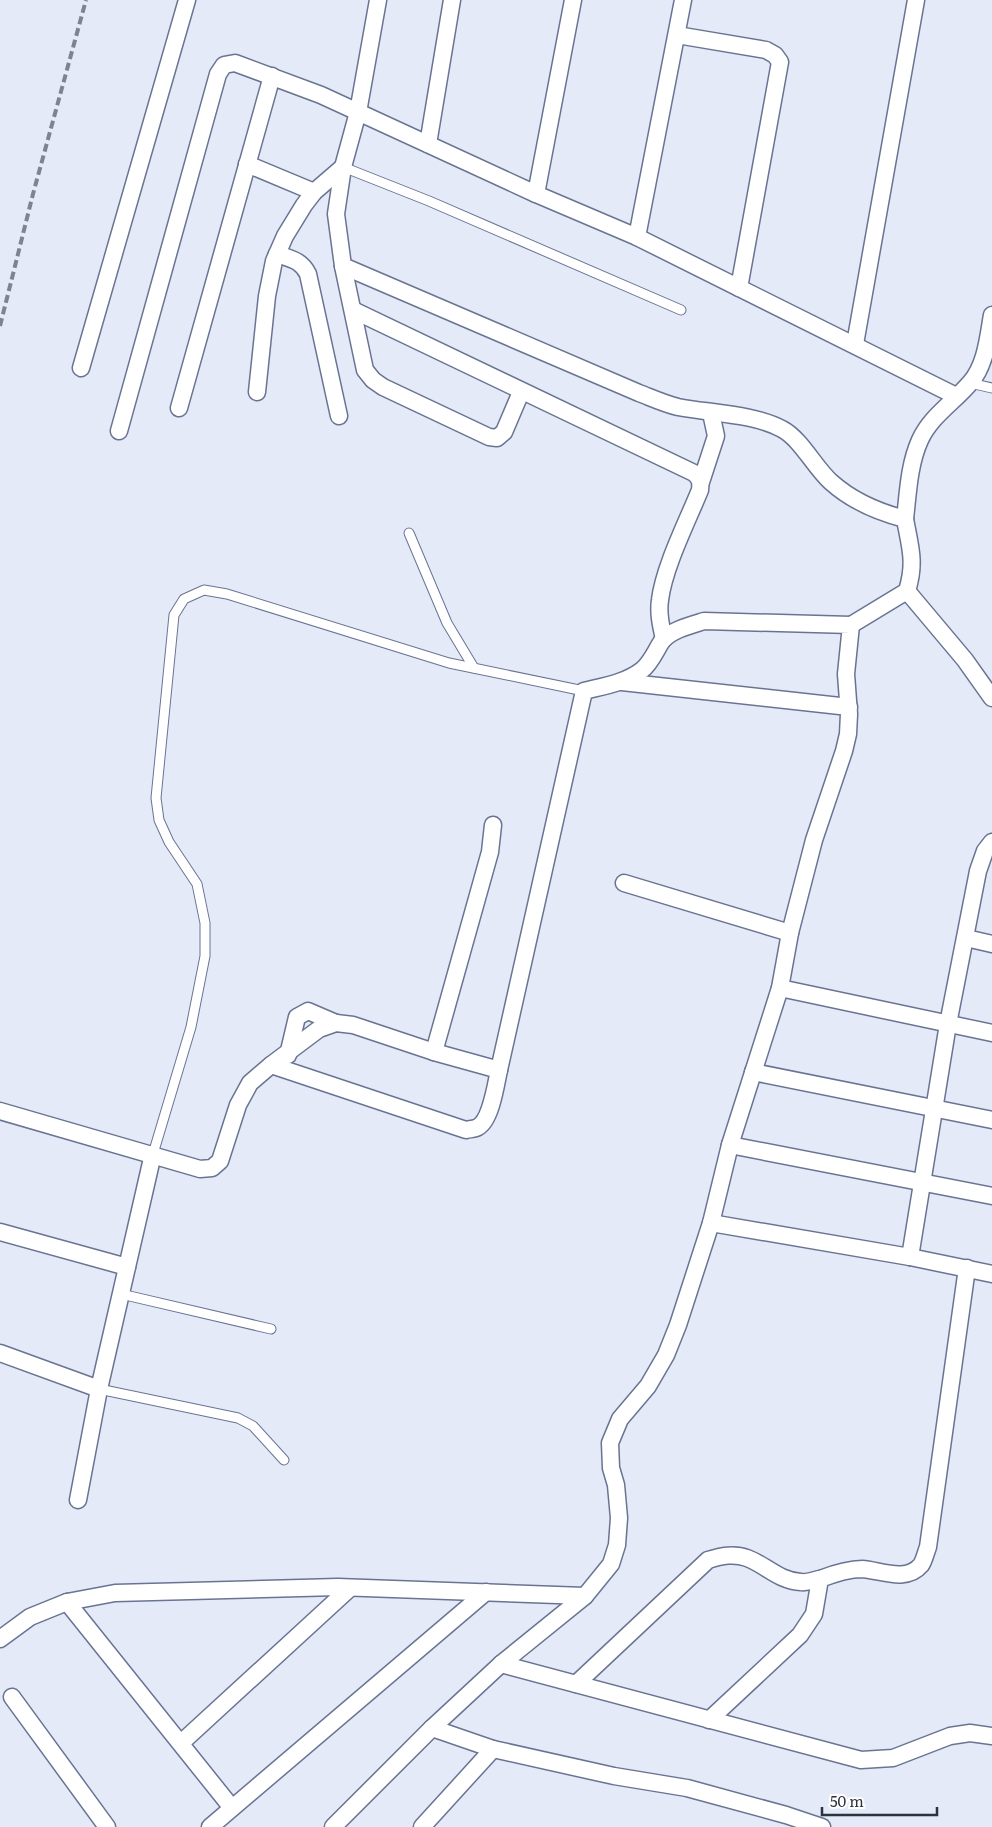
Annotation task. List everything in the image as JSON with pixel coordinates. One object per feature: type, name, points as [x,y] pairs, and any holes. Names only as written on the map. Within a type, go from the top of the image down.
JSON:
[{"type":"street","points":[[81,368],[187,0]]},
{"type":"street","points":[[378,0],[358,112],[343,167],[336,214],[343,266],[365,370],[373,380],[383,387],[489,437],[497,438],[504,432],[522,392]]},
{"type":"street","points":[[428,144],[452,0]]},
{"type":"street","points":[[536,194],[573,0]]},
{"type":"street","points":[[637,237],[683,0]]},
{"type":"street","points":[[854,344],[916,0]]},
{"type":"street","points":[[677,36],[766,50],[775,54],[780,62],[739,288]]},
{"type":"street","points":[[119,431],[218,74],[224,65],[235,64],[321,95],[536,194],[637,237],[956,396]]},
{"type":"street","points":[[179,408],[272,76]]},
{"type":"street","points":[[247,164],[314,192]]},
{"type":"street","points":[[257,392],[269,279],[277,254],[285,236],[314,192],[343,167]]},
{"type":"street","points":[[277,254],[298,261],[304,265],[308,274],[339,416]]},
{"type":"street","points":[[343,266],[639,393],[676,407],[756,420],[783,429],[806,451],[830,481],[856,500],[884,514],[905,518]]},
{"type":"street","points":[[353,310],[694,473],[701,482]]},
{"type":"street","points":[[271,1065],[466,1130],[478,1127],[485,1120],[499,1070],[584,691],[622,682],[644,668],[664,639],[684,628],[704,621],[851,625],[907,591],[913,560],[905,518],[914,455],[930,421],[970,383],[978,371],[984,355],[992,315]]},
{"type":"street","points":[[664,639],[660,623],[660,600],[668,570],[700,490],[716,436],[711,413]]},
{"type":"street","points":[[907,591],[965,660],[992,698]]},
{"type":"street","points":[[333,1827],[432,1728],[501,1664],[584,1596],[610,1564],[616,1545],[619,1518],[616,1485],[611,1468],[610,1443],[620,1419],[648,1386],[666,1355],[678,1325],[711,1223],[730,1145],[780,988],[790,933],[814,840],[848,734],[849,707],[846,674],[851,625]]},
{"type":"street","points":[[622,682],[849,707]]},
{"type":"street","points":[[434,1052],[490,852],[493,825]]},
{"type":"street","points":[[910,1257],[933,1109],[978,871],[985,851],[992,842]]},
{"type":"street","points":[[624,883],[790,933]]},
{"type":"street","points":[[966,938],[992,944]]},
{"type":"street","points":[[780,988],[992,1033]]},
{"type":"street","points":[[295,1073],[288,1053],[296,1017],[308,1011],[336,1023],[353,1025],[434,1052],[499,1070]]},
{"type":"street","points":[[0,1111],[200,1169],[212,1168],[220,1161],[238,1105],[250,1083],[319,1029],[336,1023]]},
{"type":"street","points":[[753,1072],[992,1120]]},
{"type":"street","points":[[730,1145],[992,1196]]},
{"type":"street","points":[[78,1500],[98,1389],[153,1154]]},
{"type":"street","points":[[711,1223],[910,1257],[992,1274]]},
{"type":"street","points":[[0,1232],[127,1267]]},
{"type":"street","points":[[576,1684],[708,1560],[721,1556],[736,1555],[748,1558],[781,1578],[802,1582],[820,1579],[837,1572],[861,1569],[898,1575],[911,1572],[921,1565],[928,1547],[967,1268]]},
{"type":"street","points":[[0,1353],[98,1389]]},
{"type":"street","points":[[709,1720],[800,1635],[814,1614],[820,1579]]},
{"type":"street","points":[[0,1639],[30,1617],[67,1602],[115,1593],[350,1588],[584,1596]]},
{"type":"street","points":[[181,1743],[350,1588]]},
{"type":"street","points":[[210,1827],[486,1592]]},
{"type":"street","points":[[67,1602],[232,1808]]},
{"type":"street","points":[[501,1664],[861,1760],[893,1758],[950,1736],[970,1733],[992,1736]]},
{"type":"street","points":[[12,1697],[107,1827]]},
{"type":"street","points":[[432,1728],[493,1748],[614,1776],[687,1788],[786,1815],[822,1827]]},
{"type":"street","points":[[422,1827],[493,1748]]},
{"type":"lane","points":[[343,167],[428,200],[681,310]]},
{"type":"lane","points":[[970,383],[992,388]]},
{"type":"lane","points":[[409,533],[446,624],[474,668]]},
{"type":"lane","points":[[153,1154],[191,1027],[205,956],[205,923],[197,884],[168,842],[159,820],[156,798],[174,615],[184,599],[204,590],[227,594],[449,663],[584,691]]},
{"type":"lane","points":[[121,1294],[271,1328]]},
{"type":"lane","points":[[98,1389],[238,1418],[253,1426],[284,1460]]},
{"type":"railway","points":[[0,326],[33,194],[86,0]]}]
